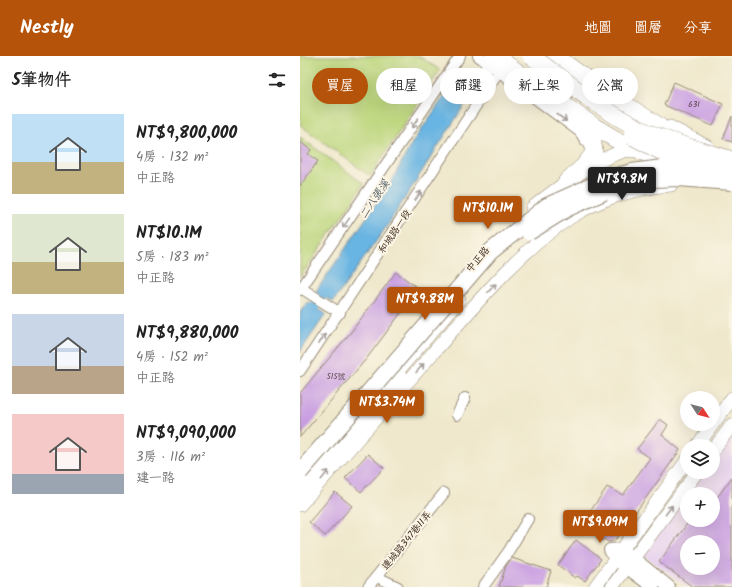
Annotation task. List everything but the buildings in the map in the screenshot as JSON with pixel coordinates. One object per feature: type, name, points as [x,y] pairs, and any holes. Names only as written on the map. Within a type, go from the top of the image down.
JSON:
[{"type":"highway","points":[[514,56],[560,91],[630,135],[681,162],[731,173]]},
{"type":"highway","points":[[531,56],[608,110],[639,128],[731,173]]},
{"type":"highway","points":[[555,56],[599,88],[663,130],[667,146]]},
{"type":"highway","points":[[490,60],[632,149]]},
{"type":"highway","points":[[572,111],[590,132],[594,153],[583,168],[573,178]]},
{"type":"highway","points":[[637,112],[664,123]]},
{"type":"highway","points":[[300,469],[490,252],[547,206],[607,179],[632,172],[678,166],[706,165],[731,173]]},
{"type":"highway","points":[[300,488],[494,262],[540,224],[568,208],[616,186],[663,178],[731,173]]},
{"type":"highway","points":[[300,472],[330,434]]},
{"type":"main road","points":[[664,123],[699,143]]},
{"type":"main road","name":"中正路","points":[[300,464],[330,434],[490,244],[524,214],[573,178],[611,156],[632,149],[699,143],[732,156]]},
{"type":"main road","points":[[664,163],[667,146]]},
{"type":"main road","points":[[632,149],[711,186]]},
{"type":"main road","name":"中正路","points":[[300,483],[429,336],[486,267],[517,236],[556,208],[583,195],[633,179],[655,175],[664,163]]},
{"type":"main road","points":[[556,208],[573,178]]},
{"type":"main road","points":[[300,505],[465,316],[527,251],[571,217],[597,203],[633,179]]},
{"type":"main road","points":[[597,203],[644,188],[684,184],[711,186],[732,190]]},
{"type":"main road","points":[[702,439],[732,398]]},
{"type":"main road","points":[[720,441],[732,425]]},
{"type":"main road","points":[[319,461],[330,434]]},
{"type":"main road","points":[[595,587],[680,470]]},
{"type":"main road","points":[[612,587],[692,479]]},
{"type":"street","points":[[340,313],[301,289],[460,56]]},
{"type":"street","points":[[565,56],[664,123]]},
{"type":"street","points":[[490,60],[580,132],[586,148],[585,156],[573,178]]},
{"type":"street","name":"和城路一段","points":[[300,371],[340,313],[477,104]]},
{"type":"street","points":[[457,415],[465,398]]},
{"type":"street","name":"連城路347巷11弄","points":[[368,587],[444,493]]},
{"type":"street","points":[[483,587],[508,552],[528,519]]},
{"type":"street","points":[[619,554],[669,587]]},
{"type":"street","points":[[630,562],[653,587]]},
{"type":"street","points":[[376,577],[398,587]]},
{"type":"shaded area","points":[[732,436],[732,587],[687,587],[643,555],[680,505],[680,527],[720,527],[720,487],[694,487],[700,479],[720,479],[720,452]]},
{"type":"green space","points":[[300,56],[419,56],[440,70],[432,82],[432,68],[376,68],[376,104],[418,104],[370,176],[300,125]]},
{"type":"green space","points":[[300,137],[364,184],[300,277]]},
{"type":"water","points":[[440,103],[440,104],[465,104],[387,226],[333,302],[316,291],[391,182],[412,143]]},
{"type":"water","points":[[308,302],[326,314],[300,352],[300,312]]},
{"type":"waterway","name":"二八張溪","points":[[300,327],[324,293]]}]
